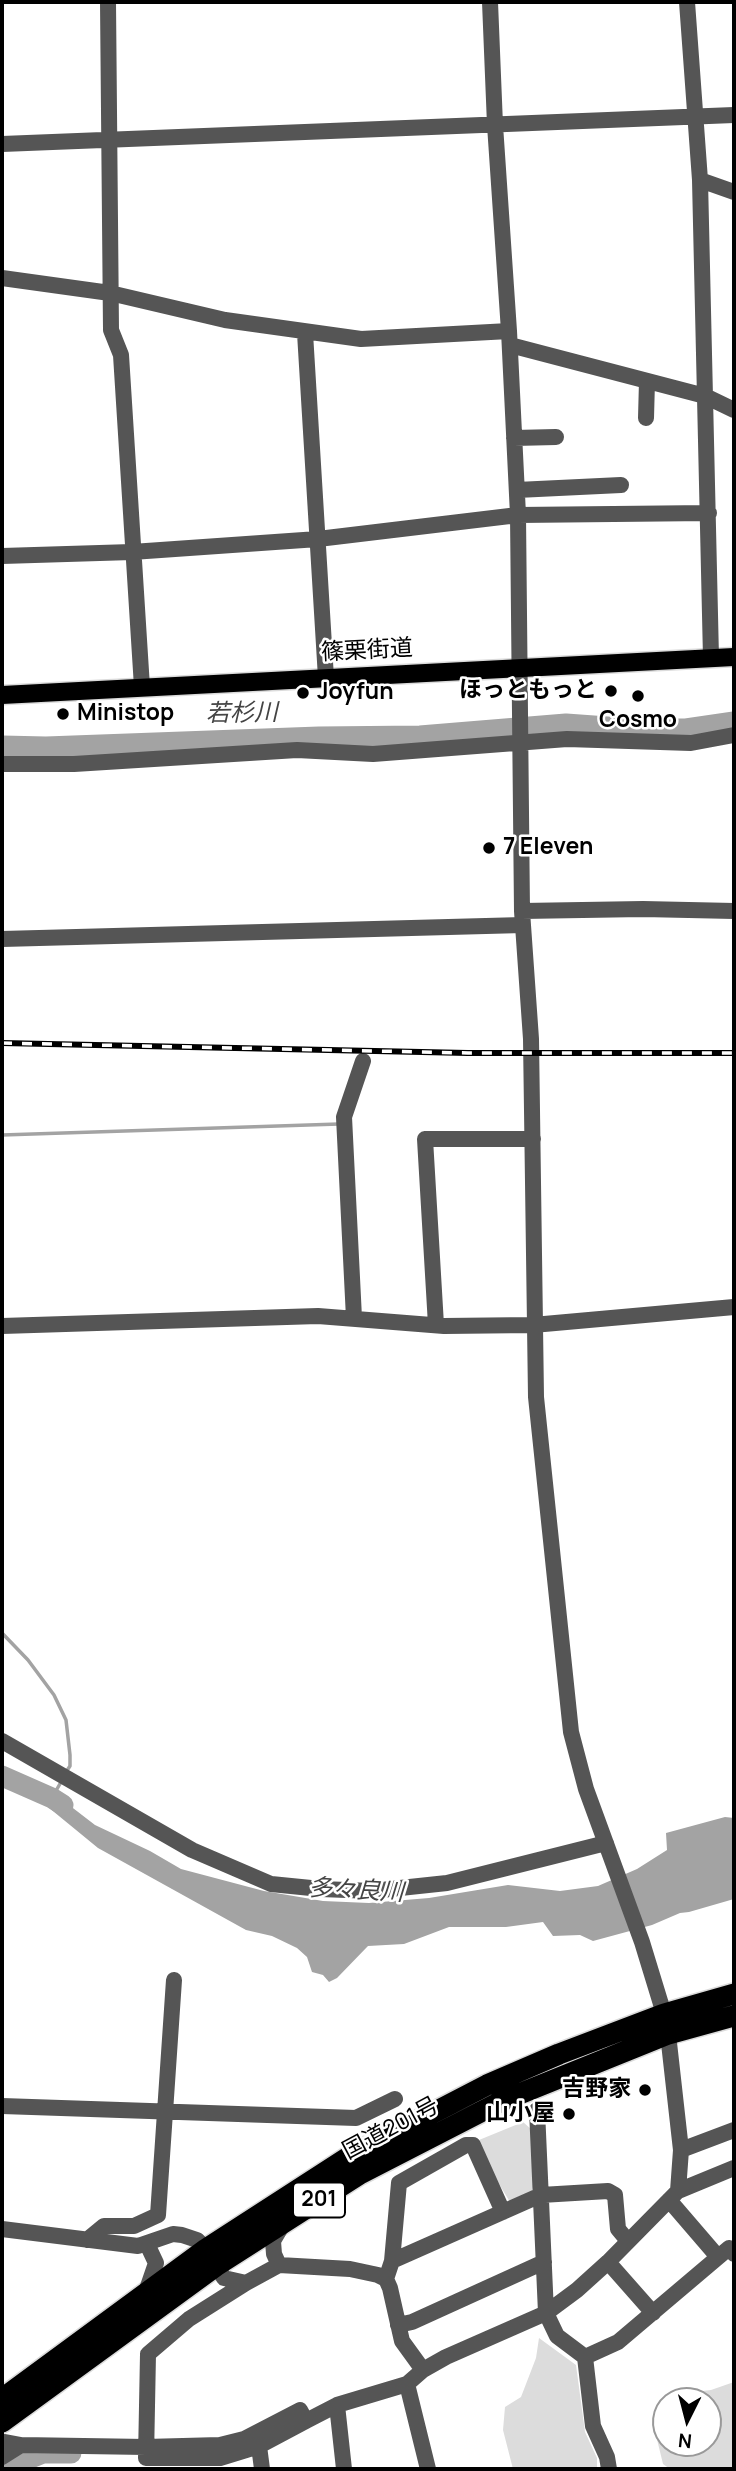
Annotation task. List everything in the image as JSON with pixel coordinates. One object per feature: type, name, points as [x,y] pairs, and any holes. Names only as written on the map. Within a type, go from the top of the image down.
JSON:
[{"type":"highway","name":"国道201号","points":[[2,2399],[145,2294],[285,2221],[360,2174],[482,2111],[734,1994]]},
{"type":"highway","name":"国道201号","points":[[7,2442],[211,2258],[350,2156],[487,2085],[559,2054],[666,2024],[734,2016]]},
{"type":"main road","name":"篠栗街道","points":[[2,695],[734,657]]},
{"type":"street","points":[[108,2],[111,330],[121,355],[142,687]]},
{"type":"street","points":[[490,2],[518,515],[522,918],[531,1039],[536,1397],[569,1719],[579,1767],[638,1932],[666,2024],[681,2150],[673,2196]]},
{"type":"street","points":[[687,2],[700,180],[711,658]]},
{"type":"street","points":[[2,144],[734,115]]},
{"type":"street","points":[[700,180],[734,192]]},
{"type":"street","points":[[2,278],[110,293],[225,320],[361,339],[510,338],[647,381],[705,396],[734,410]]},
{"type":"street","points":[[305,332],[326,678]]},
{"type":"street","points":[[646,418],[647,381]]},
{"type":"street","points":[[514,438],[556,437]]},
{"type":"street","points":[[517,490],[621,485]]},
{"type":"street","points":[[2,556],[132,552],[318,539],[518,515],[709,513]]},
{"type":"street","points":[[2,764],[74,764],[297,750],[373,754],[567,739],[691,743],[734,735]]},
{"type":"street","points":[[2,939],[522,918],[643,909],[734,911]]},
{"type":"street","points":[[354,1318],[344,1117],[363,1061]]},
{"type":"street","points":[[436,1325],[425,1139],[533,1139]]},
{"type":"street","points":[[2,1326],[318,1316],[436,1325],[533,1325],[734,1307]]},
{"type":"street","points":[[2,1741],[192,1850],[271,1884],[372,1891],[447,1883],[608,1848]]},
{"type":"street","points":[[87,2240],[104,2226],[134,2226],[158,2215],[174,1980]]},
{"type":"street","points":[[2,2106],[356,2118],[395,2099]]},
{"type":"street","points":[[537,2110],[546,2313],[556,2336],[585,2357],[593,2426],[607,2457],[609,2469]]},
{"type":"street","points":[[681,2150],[734,2130]]},
{"type":"street","points":[[423,2370],[402,2342],[386,2279],[392,2261],[399,2183],[466,2145],[473,2146],[503,2212]]},
{"type":"street","points":[[386,2279],[350,2269],[279,2265],[189,2319],[148,2354],[146,2458],[220,2458],[259,2446],[337,2405],[407,2384],[423,2370],[546,2313],[608,2262],[673,2196],[734,2168]]},
{"type":"street","points":[[392,2261],[541,2195],[608,2191],[615,2195],[618,2229],[628,2241]]},
{"type":"street","points":[[585,2357],[618,2342],[729,2251],[673,2196]]},
{"type":"street","points":[[279,2265],[274,2254],[273,2241],[285,2221]]},
{"type":"street","points":[[2,2229],[138,2246],[173,2234],[182,2235],[197,2240],[224,2278],[246,2283]]},
{"type":"street","points":[[145,2294],[156,2263],[147,2244]]},
{"type":"street","points":[[398,2325],[412,2322],[544,2262]]},
{"type":"street","points":[[608,2262],[653,2313]]},
{"type":"street","points":[[407,2384],[428,2469]]},
{"type":"street","points":[[337,2405],[344,2469]]},
{"type":"street","points":[[7,2442],[146,2447],[220,2445],[244,2439],[300,2410],[306,2421]]},
{"type":"street","points":[[259,2446],[262,2469]]},
{"type":"shaded area","points":[[43,1785],[95,1825],[181,1869],[264,1891],[323,1901],[369,1903],[429,1898],[508,1885],[560,1891],[598,1886],[637,1869],[667,1850],[666,1833],[725,1817],[734,1818],[734,1899],[593,1941],[580,1935],[553,1936],[543,1922],[506,1927],[449,1927],[404,1944],[368,1946],[337,1978],[329,1982],[323,1975],[312,1972],[307,1957],[297,1948],[272,1936],[246,1930],[98,1848],[37,1798]]},
{"type":"shaded area","points":[[523,2122],[531,2129],[533,2187],[531,2194],[510,2202],[487,2164],[479,2140]]},
{"type":"shaded area","points":[[539,2338],[576,2365],[585,2432],[597,2458],[597,2469],[513,2469],[503,2430],[505,2407],[521,2397],[536,2358]]},
{"type":"shaded area","points":[[734,2382],[734,2469],[670,2469],[663,2464],[661,2457],[722,2457],[722,2387],[720,2387]]},
{"type":"waterway","name":"若杉川","points":[[2,746],[420,736],[566,724],[635,729],[686,729],[734,722]]},
{"type":"waterway","points":[[2,1135],[339,1124]]},
{"type":"waterway","points":[[2,1633],[28,1660],[54,1695],[66,1720],[70,1755],[70,1766],[66,1772]]},
{"type":"waterway","name":"多々良川","points":[[2,1776],[63,1805]]},
{"type":"waterway","points":[[53,1796],[61,1782]]},
{"type":"waterway","points":[[11,2469],[43,2453],[71,2453]]},
{"type":"railway","points":[[2,1043],[468,1053],[734,1053]]},
{"type":"place","name":"ほっともっと","points":[[611,691]]},
{"type":"place","name":"Joyfun","points":[[303,693]]},
{"type":"place","name":"Cosmo","points":[[638,696]]},
{"type":"place","name":"Ministop","points":[[63,714]]},
{"type":"place","name":"7 Eleven","points":[[489,848]]},
{"type":"place","name":"吉野家","points":[[645,2090]]},
{"type":"place","name":"山小屋","points":[[569,2114]]}]
